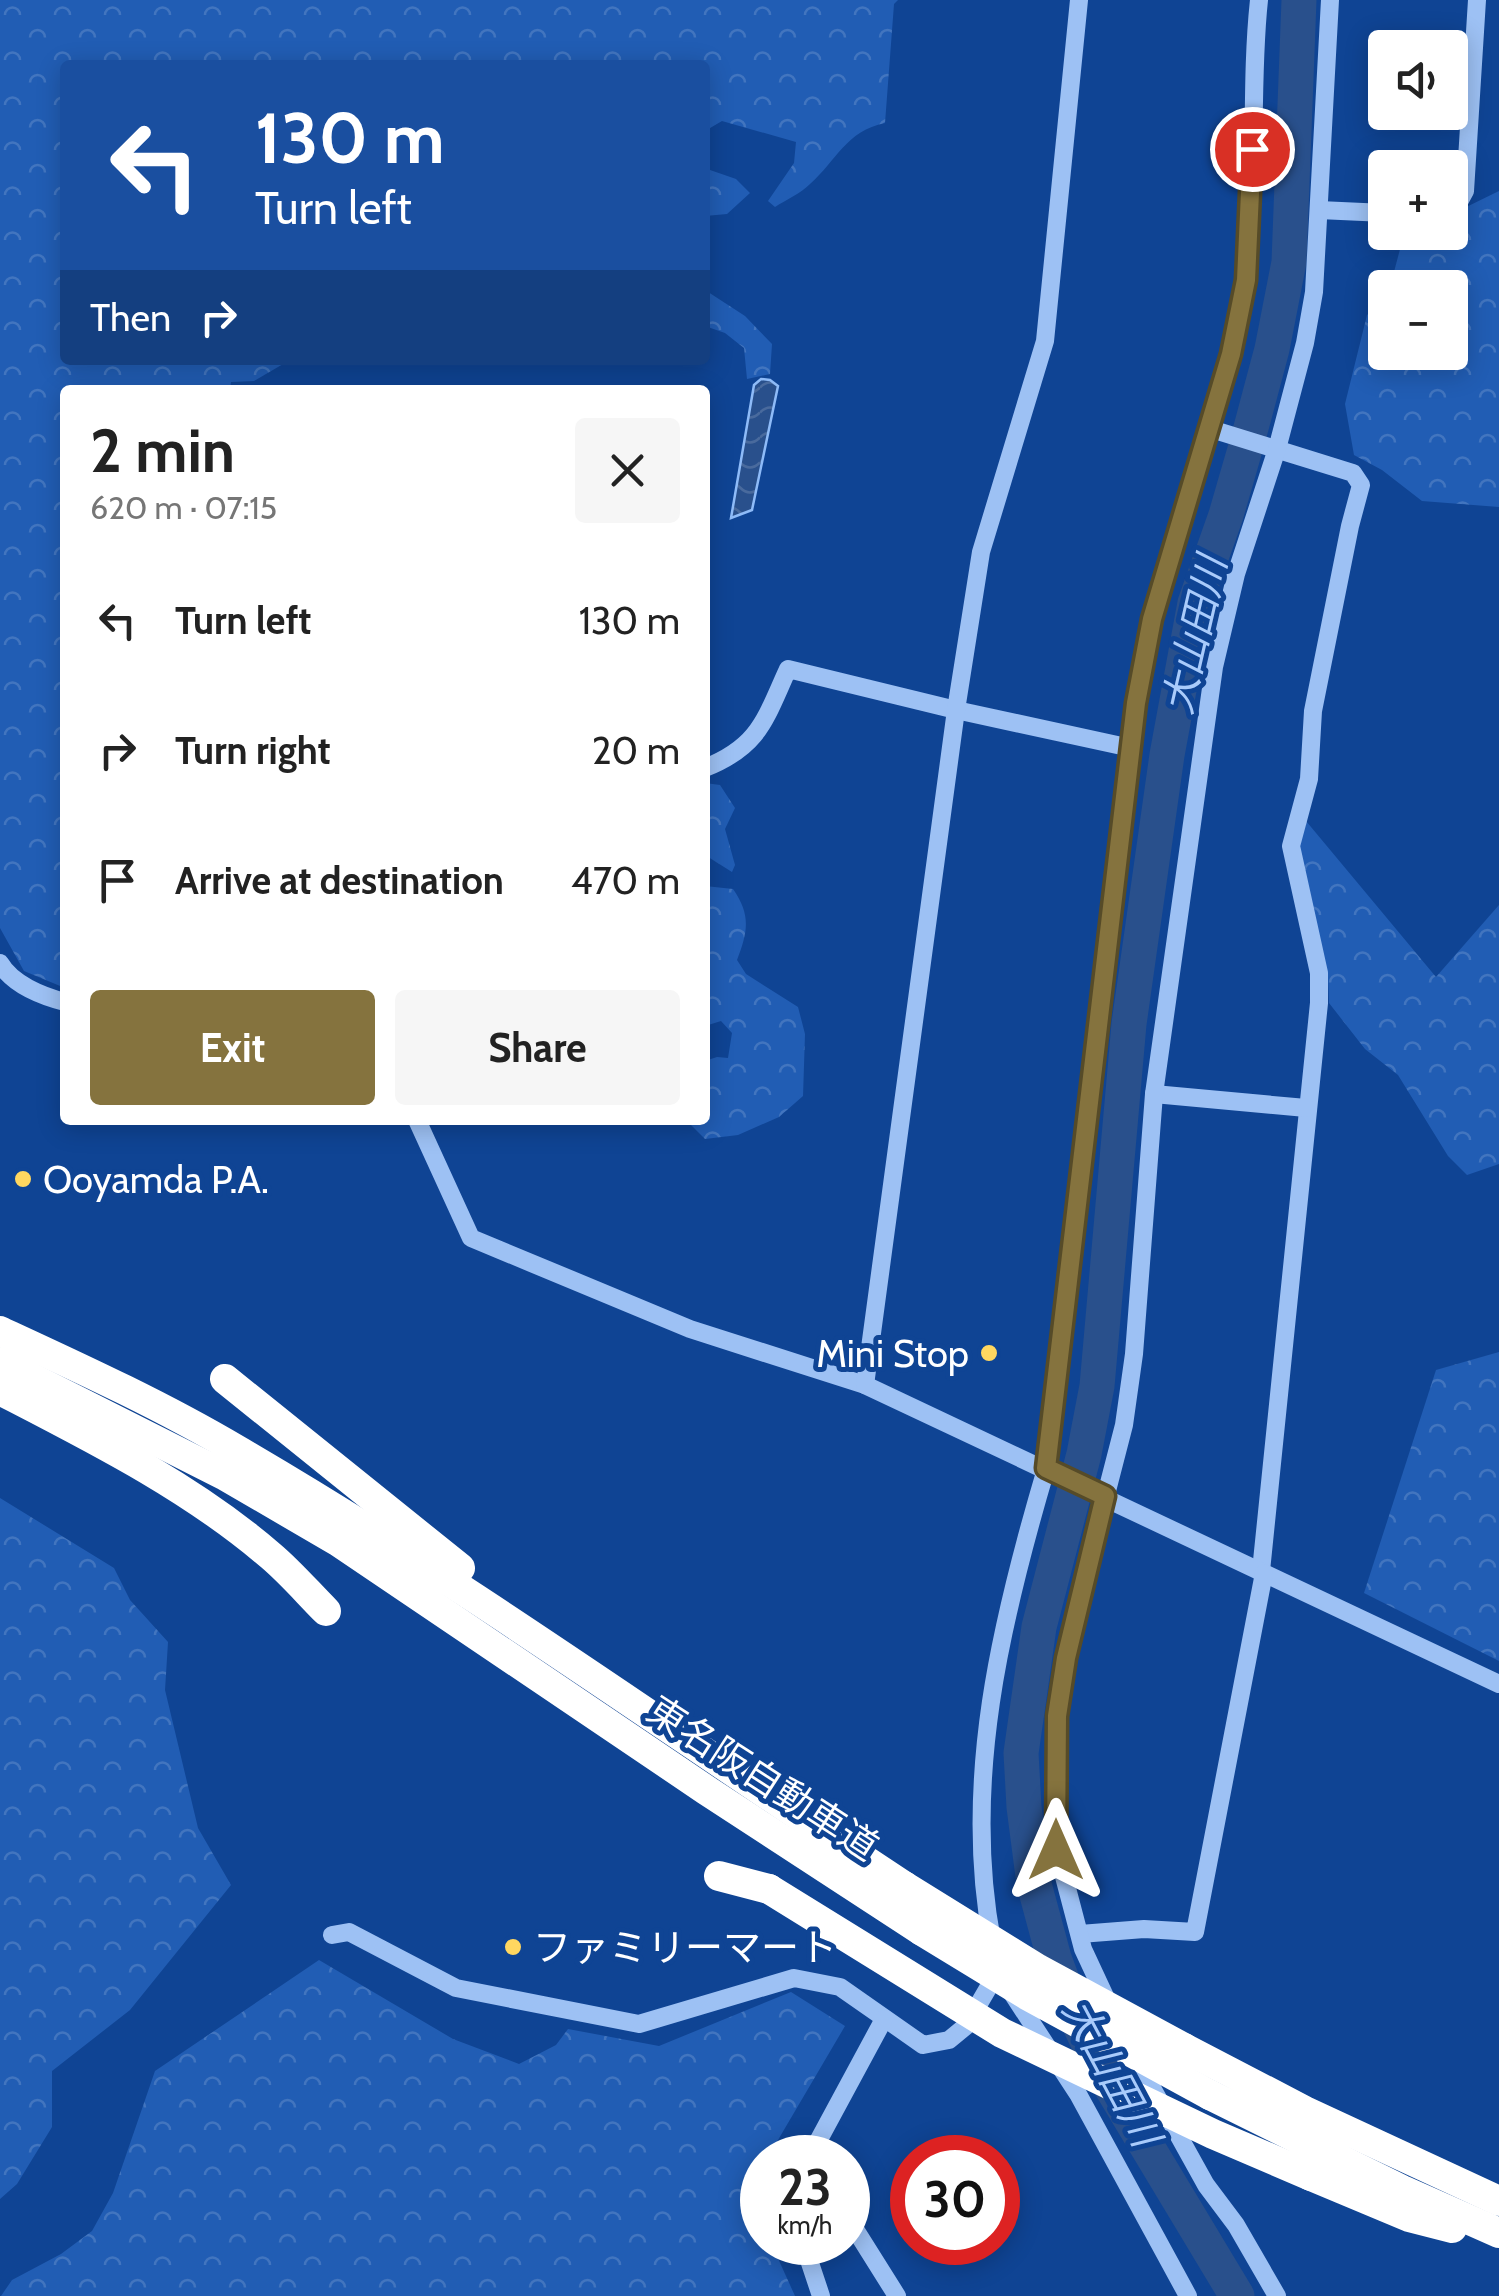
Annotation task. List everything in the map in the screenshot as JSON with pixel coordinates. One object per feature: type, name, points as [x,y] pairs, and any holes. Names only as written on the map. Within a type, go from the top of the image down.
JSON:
[{"type":"highway","name":"東名阪自動車道","points":[[0,1331],[234,1448],[353,1520],[904,1886],[1038,1969],[1320,2119],[1499,2202]]},
{"type":"highway","name":"東名阪自動車道","points":[[0,1362],[224,1475],[339,1542],[706,1790],[1026,1995],[1210,2095],[1499,2236]]},
{"type":"highway","points":[[225,1379],[515,1609],[546,1646]]},
{"type":"highway","points":[[0,1390],[192,1497],[272,1556],[326,1611]]},
{"type":"highway","points":[[719,1876],[769,1889],[1002,2032],[1213,2134],[1409,2217],[1499,2236]]},
{"type":"street","points":[[865,1385],[981,552],[1045,341],[1079,0]]},
{"type":"street","points":[[1188,2296],[1078,2094],[998,1971],[986,1908],[982,1773],[1014,1579],[1049,1470],[1131,748],[1152,619],[1211,429],[1246,280],[1253,56],[1259,0]]},
{"type":"street","points":[[1278,2296],[1175,2131],[1083,1949],[1056,1850],[1057,1716],[1066,1658],[1103,1495],[1124,1425],[1134,1354],[1154,1094],[1222,622],[1277,449],[1314,292],[1330,0]]},
{"type":"street","points":[[1467,150],[1477,0]]},
{"type":"street","points":[[1319,210],[1368,213]]},
{"type":"street","points":[[1080,1934],[1144,1929],[1195,1932],[1262,1572],[1319,973],[1291,846],[1309,779],[1313,712],[1350,526],[1362,486],[1352,472],[1211,429]]},
{"type":"street","points":[[710,765],[747,746],[788,669],[1131,748]]},
{"type":"street","points":[[0,963],[7,975],[60,1001]]},
{"type":"street","points":[[1154,1094],[1306,1108]]},
{"type":"street","points":[[419,1125],[471,1238],[690,1329],[865,1385],[1499,1684]]},
{"type":"street","points":[[332,1935],[349,1932],[456,1988],[639,2024],[794,1978],[840,1987],[923,2044],[949,2040],[966,2026],[998,1971]]},
{"type":"street","points":[[820,2135],[884,2019]]},
{"type":"street","points":[[870,2253],[897,2296]]},
{"type":"street","points":[[811,2265],[821,2296]]},
{"type":"green space","points":[[0,0],[898,0],[894,4],[885,123],[851,139],[806,187],[775,207],[768,201],[794,163],[796,142],[722,121],[710,128],[710,60],[60,60],[60,365],[281,365],[254,381],[231,385],[60,385],[60,986],[24,971],[0,928]]},
{"type":"green space","points":[[710,170],[736,179],[750,193],[727,214],[710,216]]},
{"type":"green space","points":[[1499,191],[1499,507],[1422,501],[1382,470],[1354,455],[1345,404],[1368,314],[1368,370],[1468,370],[1468,270],[1395,270],[1400,250],[1468,250],[1468,206]]},
{"type":"green space","points":[[710,293],[745,316],[772,344],[770,374],[747,379],[744,348],[725,333],[710,328]]},
{"type":"green space","points":[[710,784],[720,785],[735,808],[725,829],[735,865],[732,872],[710,858]]},
{"type":"green space","points":[[1306,821],[1436,977],[1499,905],[1499,1164],[1467,1175],[1448,1156],[1398,1075],[1365,1049],[1329,1003],[1328,975],[1298,845]]},
{"type":"green space","points":[[710,887],[733,889],[746,923],[737,960],[746,974],[798,1007],[805,1034],[803,1096],[779,1117],[738,1135],[705,1139],[691,1125],[710,1125],[710,1059],[728,1058],[732,1033],[721,1021],[710,1024]]},
{"type":"green space","points":[[1499,1352],[1499,1661],[1364,1593],[1436,1370]]},
{"type":"green space","points":[[0,1498],[114,1568],[130,1600],[168,1642],[165,1690],[198,1828],[231,1885],[130,2010],[52,2071],[52,2127],[17,2184],[0,2199]]},
{"type":"green space","points":[[319,1960],[453,2039],[519,2064],[556,2045],[568,2029],[659,2046],[791,1992],[845,2026],[781,2135],[740,2135],[740,2265],[781,2265],[795,2296],[1,2296],[12,2280],[61,2254],[92,2231],[113,2193],[155,2071]]},
{"type":"water","points":[[761,379],[778,386],[752,510],[731,518],[754,385]]},
{"type":"waterway","name":"大山田川","points":[[1237,2296],[1101,2070],[1075,2015],[1054,1958],[1034,1884],[1021,1753],[1039,1627],[1084,1454],[1097,1386],[1129,1024],[1167,755],[1195,603],[1248,439],[1272,349],[1289,262],[1299,0]]},
{"type":"place","name":"Ooyamda P.A.","points":[[23,1179]]},
{"type":"place","name":"Mini Stop","points":[[989,1353]]},
{"type":"place","name":"ファミリーマート","points":[[513,1947]]},
{"type":"route","points":[[1056,1850],[1057,1716],[1066,1658],[1105,1496],[1046,1468],[1098,1012],[1136,703],[1152,619],[1211,429],[1246,280],[1252,149]]}]
